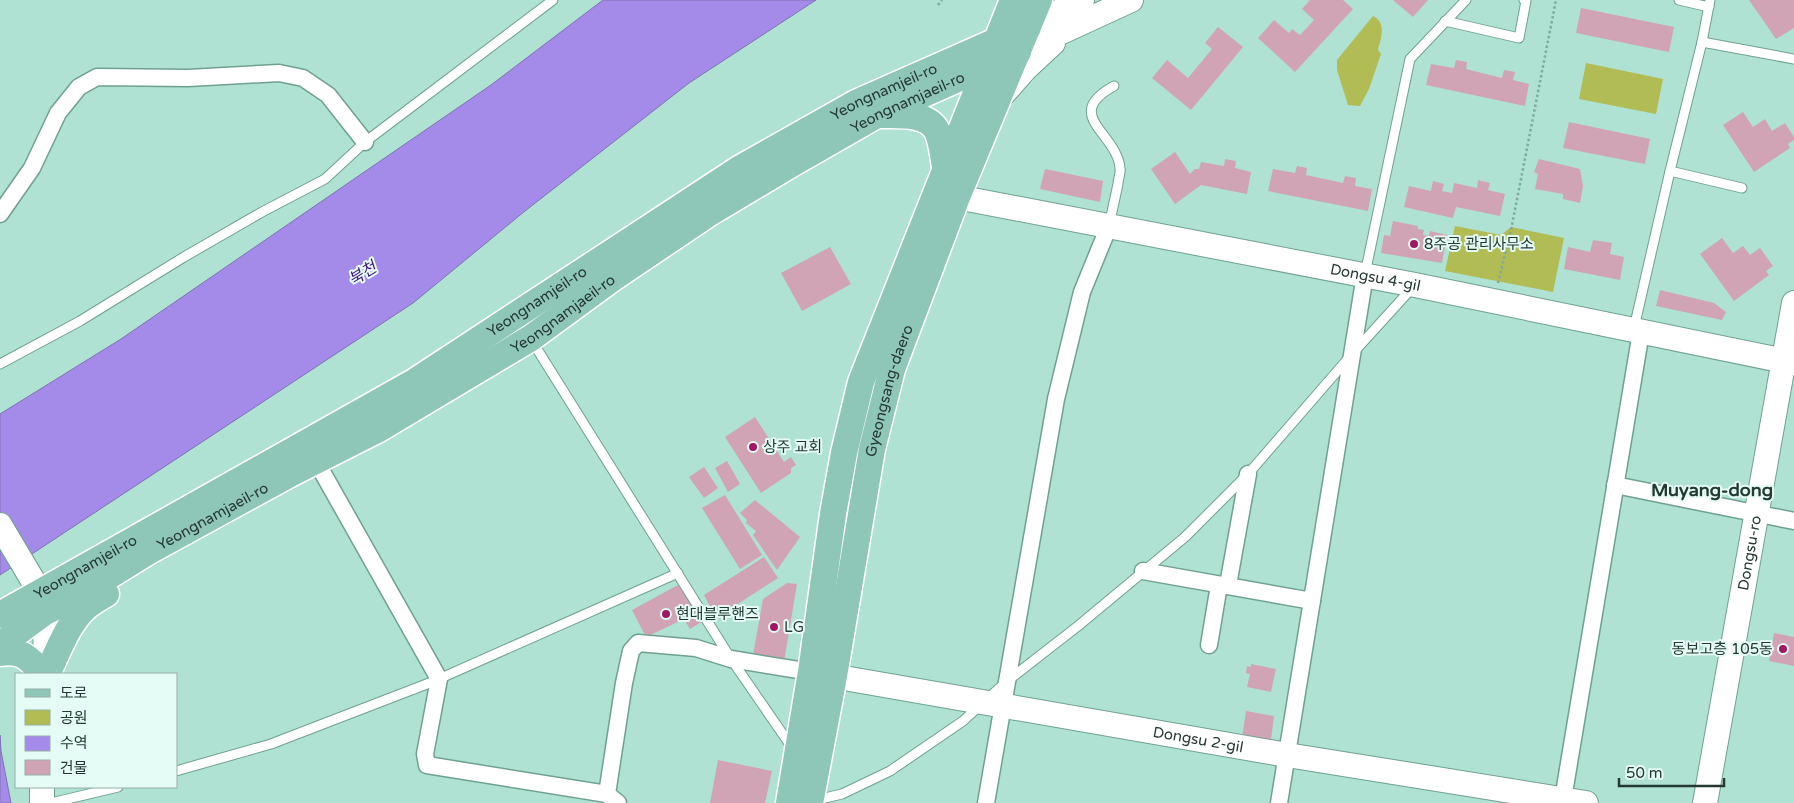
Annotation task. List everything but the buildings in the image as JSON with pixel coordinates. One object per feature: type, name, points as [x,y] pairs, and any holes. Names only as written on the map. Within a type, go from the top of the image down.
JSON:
[{"type":"main road","name":"Gyeongsang-daero","points":[[805,803],[798,755],[823,674],[872,449],[892,369],[957,197],[997,101],[1008,46],[1013,0]]},
{"type":"main road","name":"Gyeongsang-daero","points":[[1008,46],[1028,27],[1039,0]]},
{"type":"main road","name":"Yeongnamjaeil-ro","points":[[1,647],[38,595],[70,600],[159,546],[376,430],[531,338],[613,278],[711,212],[876,115],[986,67],[1008,46]]},
{"type":"main road","name":"Yeongnamjeil-ro","points":[[0,615],[414,382],[739,169],[856,103],[916,75],[1008,46]]},
{"type":"main road","name":"Gyeongsang-daero","points":[[805,803],[823,674],[835,505],[844,453],[861,382],[986,67]]},
{"type":"main road","points":[[876,115],[915,116],[929,121],[937,131],[945,167]]},
{"type":"main road","points":[[47,673],[76,619],[86,607],[114,588],[124,567]]},
{"type":"main road","points":[[1,647],[26,656],[45,673]]},
{"type":"street","points":[[1028,27],[1082,0]]},
{"type":"street","name":"Yeongnamjaeil-ro","points":[[1008,46],[1072,27],[1131,0]]},
{"type":"street","points":[[997,101],[1025,69],[1072,27]]},
{"type":"street","points":[[0,214],[32,168],[58,113],[79,87],[97,77],[188,78],[279,73],[303,78],[328,95],[365,142]]},
{"type":"street","name":"Dongsu 4-gil","points":[[957,197],[1415,284],[1789,362]]},
{"type":"street","points":[[986,803],[998,696],[1056,399],[1082,292],[1109,226]]},
{"type":"street","points":[[1279,803],[1365,275]]},
{"type":"street","name":"Dongsu-ro","points":[[1706,803],[1756,513],[1789,362],[1794,303]]},
{"type":"street","points":[[1558,800],[1615,484],[1638,332]]},
{"type":"street","points":[[316,461],[439,679],[425,754],[427,764],[613,798],[624,683],[631,650],[638,643],[696,648],[732,659],[823,674]]},
{"type":"street","points":[[1209,645],[1248,474]]},
{"type":"street","points":[[1615,484],[1794,521]]},
{"type":"street","points":[[0,525],[38,595],[46,673]]},
{"type":"street","points":[[1143,572],[1312,601]]},
{"type":"street","name":"Dongsu 2-gil","points":[[823,674],[998,696],[1287,755],[1558,800]]},
{"type":"street","points":[[42,788],[42,803]]},
{"type":"lane","points":[[0,364],[80,321],[255,216],[325,179],[365,142],[553,0]]},
{"type":"lane","points":[[1365,275],[1405,74],[1410,59],[1466,0]]},
{"type":"lane","points":[[1445,21],[1519,38],[1526,1],[1524,0]]},
{"type":"lane","points":[[1638,332],[1635,318],[1710,4],[1679,0]]},
{"type":"lane","points":[[1702,42],[1794,59]]},
{"type":"lane","points":[[1109,226],[1120,169],[1114,152],[1091,112],[1092,104],[1100,94],[1114,86]]},
{"type":"lane","points":[[1670,170],[1742,188]]},
{"type":"lane","points":[[805,803],[842,794],[890,771],[963,721],[998,696],[1078,626],[1185,537],[1248,474],[1352,353],[1415,284]]},
{"type":"lane","points":[[531,338],[732,659],[798,755]]},
{"type":"lane","points":[[178,770],[271,744],[439,679],[678,573]]},
{"type":"lane","points":[[51,803],[114,788]]},
{"type":"path","points":[[938,5],[942,0]]},
{"type":"path","points":[[1497,289],[1511,230],[1556,0]]},
{"type":"green space","points":[[1373,16],[1382,27],[1378,50],[1381,54],[1369,89],[1360,106],[1348,105],[1337,70],[1337,60]]},
{"type":"green space","points":[[1586,63],[1663,79],[1656,114],[1579,99]]},
{"type":"green space","points":[[1455,226],[1501,235],[1511,227],[1564,238],[1553,292],[1445,271]]},
{"type":"water","name":"북천","points":[[603,0],[816,0],[689,83],[525,211],[413,303],[0,575],[0,414],[121,339],[491,85]]},
{"type":"water","points":[[0,735],[1,751],[11,803],[0,803]]},
{"type":"place","name":"8주공 관리사무소","points":[[1414,244]]},
{"type":"place","name":"상주 교회","points":[[753,447]]},
{"type":"place","name":"현대블루핸즈","points":[[666,614]]},
{"type":"place","name":"LG","points":[[774,627]]},
{"type":"place","name":"동보고층 105동","points":[[1783,649]]},
{"type":"district","name":"Muyang-dong","points":[[1712,490]]}]
